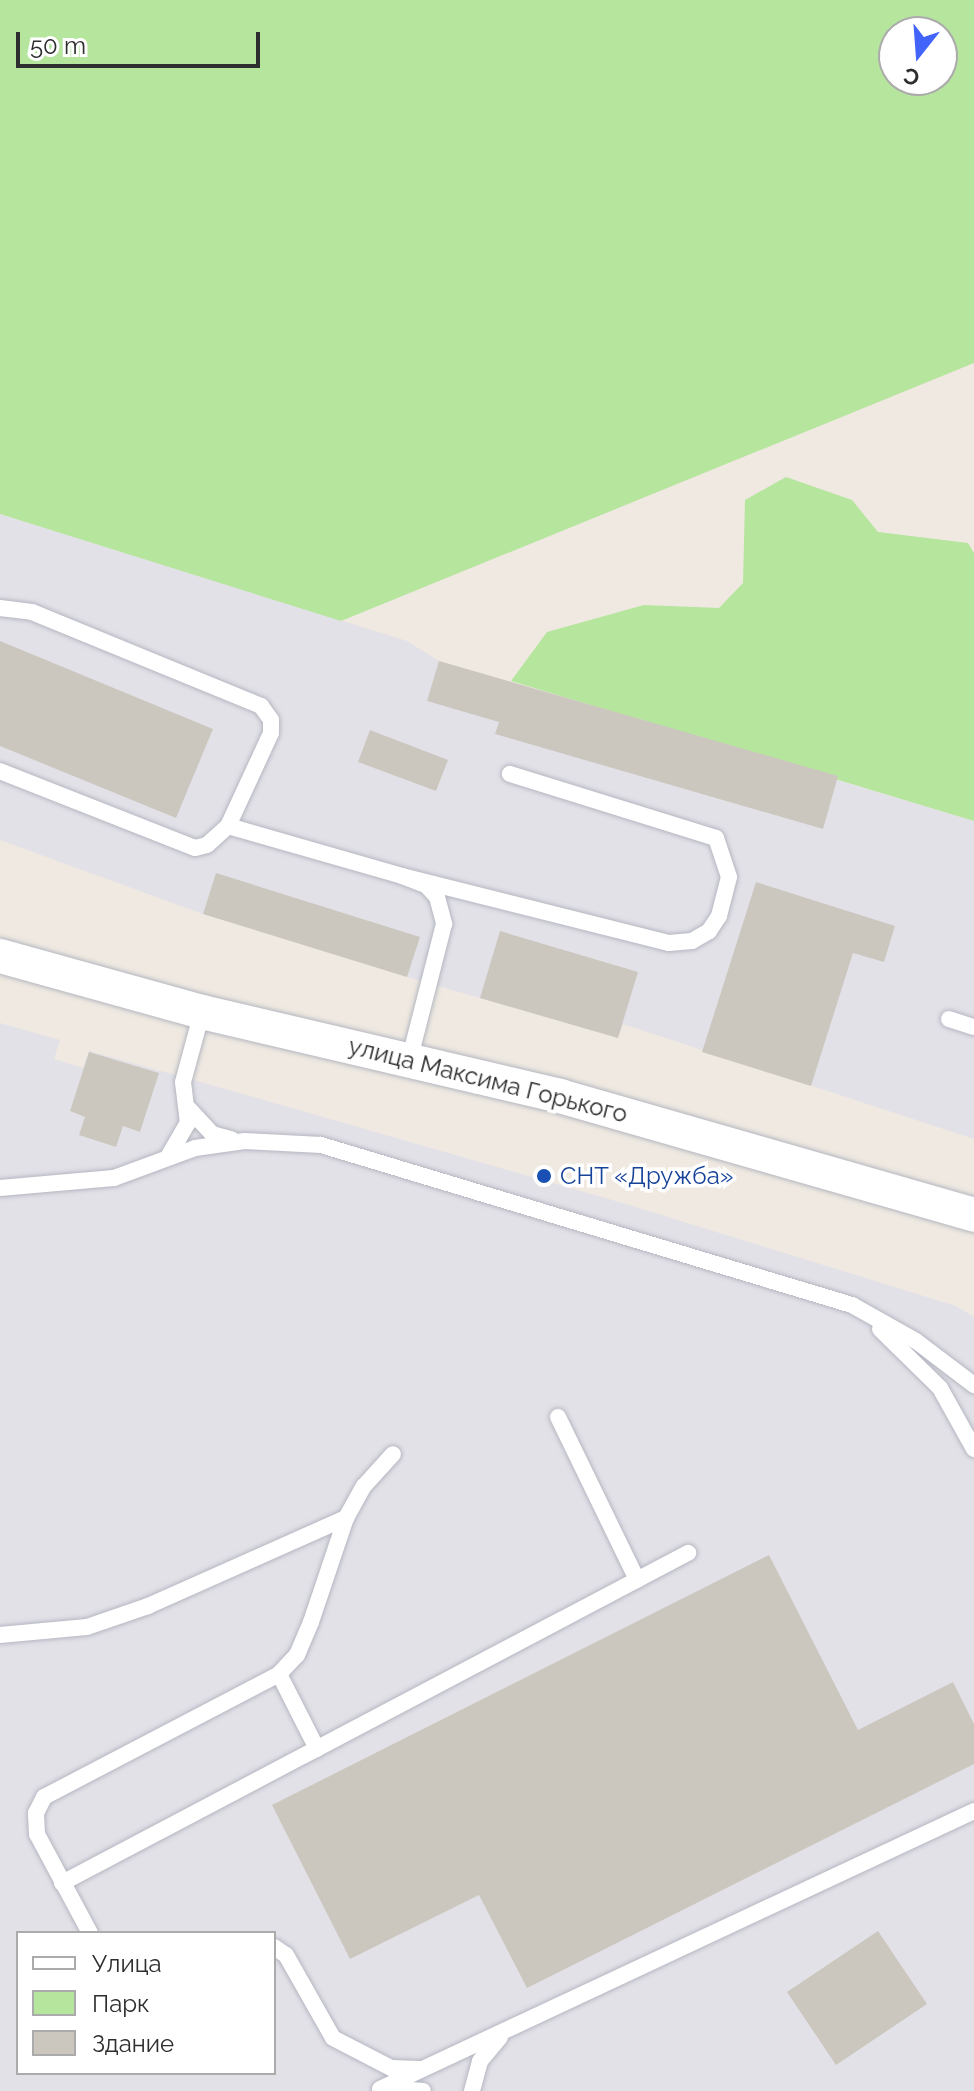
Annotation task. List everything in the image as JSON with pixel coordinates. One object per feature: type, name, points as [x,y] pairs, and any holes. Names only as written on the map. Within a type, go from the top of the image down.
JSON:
[{"type":"street","name":"улица Максима Горького","points":[[0,956],[202,1012],[410,1057],[974,1215]]},
{"type":"lane","points":[[0,608],[32,612],[261,706],[271,720],[271,733],[228,826],[207,845],[180,845],[0,771]]},
{"type":"lane","points":[[228,826],[402,876],[669,943],[692,941],[709,931],[719,916],[729,877],[716,838],[510,774]]},
{"type":"lane","points":[[402,876],[426,885],[444,908],[410,1057]]},
{"type":"lane","points":[[160,1163],[183,1140],[189,1109],[183,1082],[202,1012]]},
{"type":"lane","points":[[949,1019],[974,1027]]},
{"type":"lane","points":[[189,1109],[212,1134],[245,1141],[321,1145],[852,1305],[916,1341],[974,1385]]},
{"type":"lane","points":[[0,1188],[114,1178],[195,1148],[245,1141]]},
{"type":"lane","points":[[852,1305],[912,1356],[940,1388],[974,1449]]},
{"type":"lane","points":[[558,1417],[637,1580]]},
{"type":"lane","points":[[89,1931],[37,1834],[36,1813],[44,1797],[279,1674],[297,1655],[346,1518],[364,1486],[393,1454]]},
{"type":"lane","points":[[0,1635],[87,1627],[136,1610],[346,1518]]},
{"type":"lane","points":[[62,1883],[688,1553]]},
{"type":"lane","points":[[279,1674],[317,1749]]},
{"type":"lane","points":[[377,2090],[974,1811]]},
{"type":"lane","points":[[276,1948],[286,1955],[333,2038],[391,2068],[425,2069]]},
{"type":"lane","points":[[472,2091],[480,2061],[506,2030]]},
{"type":"lane","points":[[377,2090],[423,2091]]},
{"type":"shaded area","points":[[0,514],[407,641],[439,661],[974,821],[974,1139],[623,1024],[618,1038],[407,977],[203,914],[0,840]]},
{"type":"shaded area","points":[[0,1023],[60,1040],[54,1059],[83,1068],[89,1051],[204,1083],[626,1204],[956,1306],[974,1317],[974,2091],[0,2091]]},
{"type":"green space","points":[[0,0],[974,0],[974,363],[341,621],[0,514]]},
{"type":"green space","points":[[786,477],[852,500],[878,532],[968,543],[974,553],[974,821],[511,681],[547,632],[644,605],[719,608],[743,583],[745,500]]},
{"type":"building","points":[[0,641],[213,729],[176,818],[0,746]]},
{"type":"building","points":[[439,661],[838,776],[823,829],[495,734],[499,722],[427,701]]},
{"type":"building","points":[[370,730],[448,760],[436,791],[358,762]]},
{"type":"building","points":[[216,873],[420,937],[407,977],[203,914]]},
{"type":"building","points":[[756,882],[895,926],[884,962],[853,953],[811,1086],[702,1052]]},
{"type":"building","points":[[500,931],[638,972],[618,1038],[480,998]]},
{"type":"building","points":[[89,1052],[159,1073],[140,1132],[123,1126],[116,1147],[79,1135],[85,1117],[70,1111]]},
{"type":"building","points":[[769,1555],[858,1730],[953,1682],[974,1724],[974,1764],[527,1988],[479,1895],[350,1959],[272,1805]]},
{"type":"building","points":[[878,1931],[927,2004],[836,2065],[787,1992]]},
{"type":"place","name":"СНТ «Дружба»","points":[[544,1176]]}]
